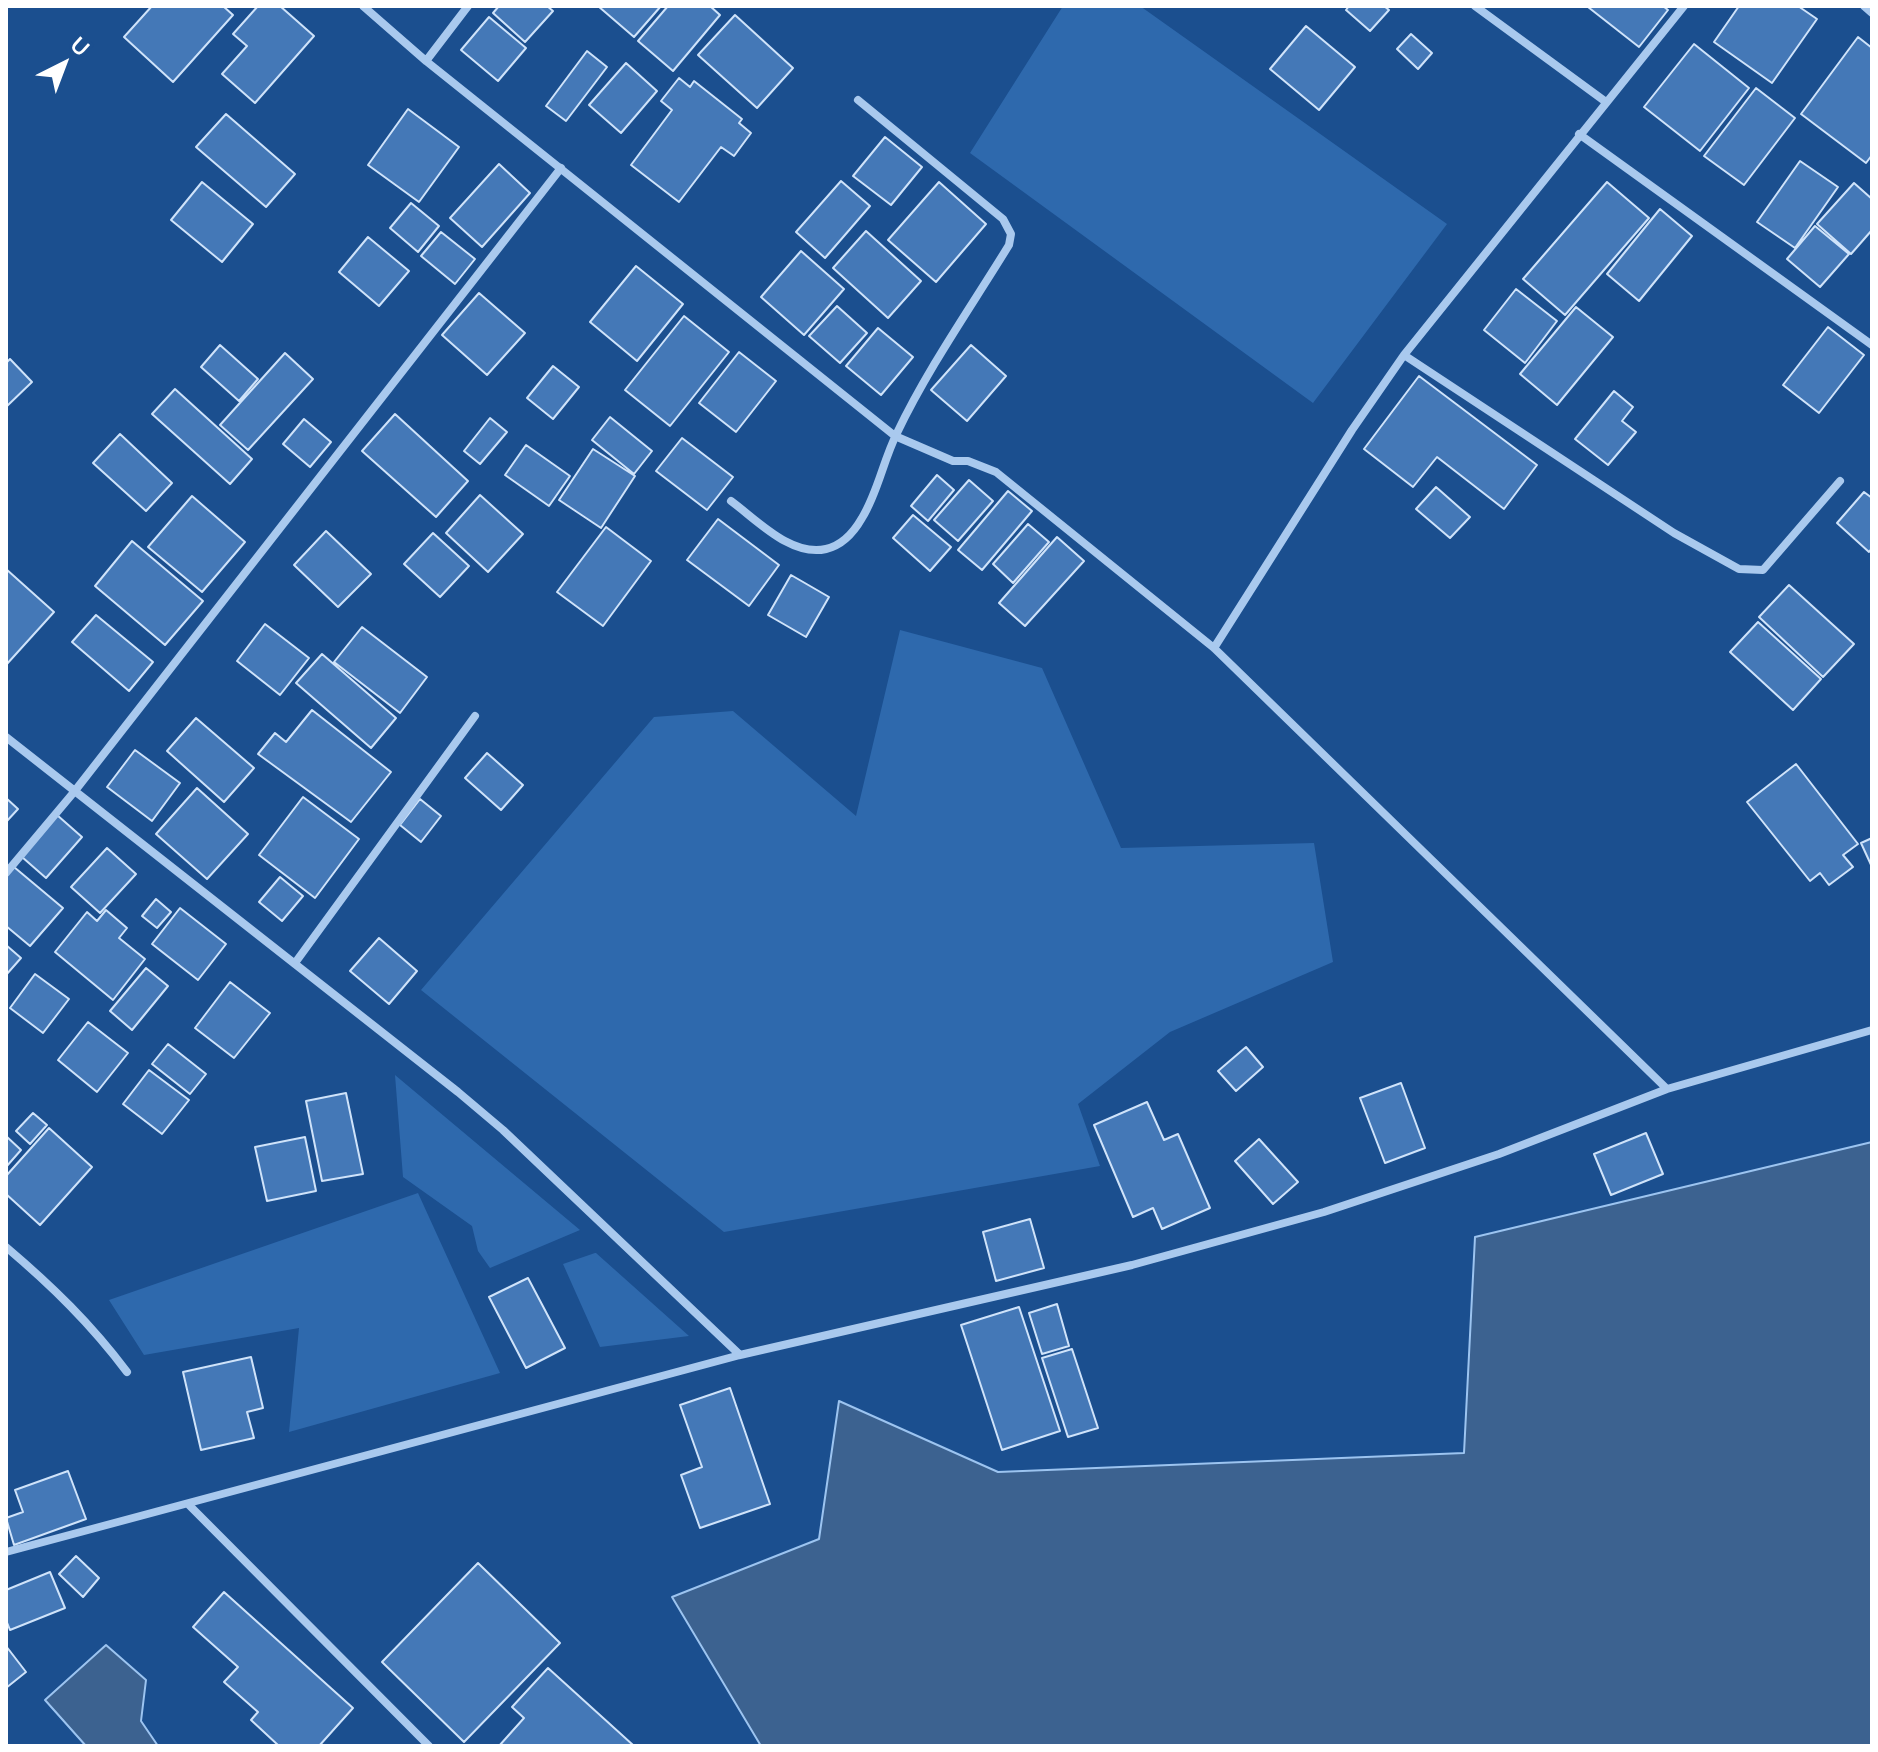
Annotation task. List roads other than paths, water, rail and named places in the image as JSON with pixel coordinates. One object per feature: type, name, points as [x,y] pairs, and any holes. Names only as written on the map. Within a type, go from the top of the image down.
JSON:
[{"type":"street","points":[[363,6],[426,61],[895,436],[953,461],[968,461],[996,472],[1214,648],[1667,1089]]},
{"type":"street","points":[[426,61],[468,6]]},
{"type":"street","points":[[1475,6],[1606,102]]},
{"type":"street","points":[[1214,648],[1352,430],[1404,355],[1684,6]]},
{"type":"street","points":[[1864,6],[1872,13]]},
{"type":"street","points":[[731,501],[795,546],[823,550],[838,545],[864,515],[895,436],[1009,245],[1011,234],[1003,219],[858,100]]},
{"type":"street","points":[[1579,134],[1872,345]]},
{"type":"street","points":[[6,873],[74,792],[561,168]]},
{"type":"street","points":[[1404,355],[1674,533],[1739,569],[1763,570],[1840,481]]},
{"type":"street","points":[[295,963],[475,716]]},
{"type":"street","points":[[6,737],[503,1130],[740,1355]]},
{"type":"street","points":[[6,1552],[740,1355],[1132,1265],[1324,1212],[1499,1154],[1667,1089],[1872,1030]]},
{"type":"street","points":[[6,1247],[63,1295],[127,1372]]},
{"type":"street","points":[[189,1505],[429,1746]]}]
